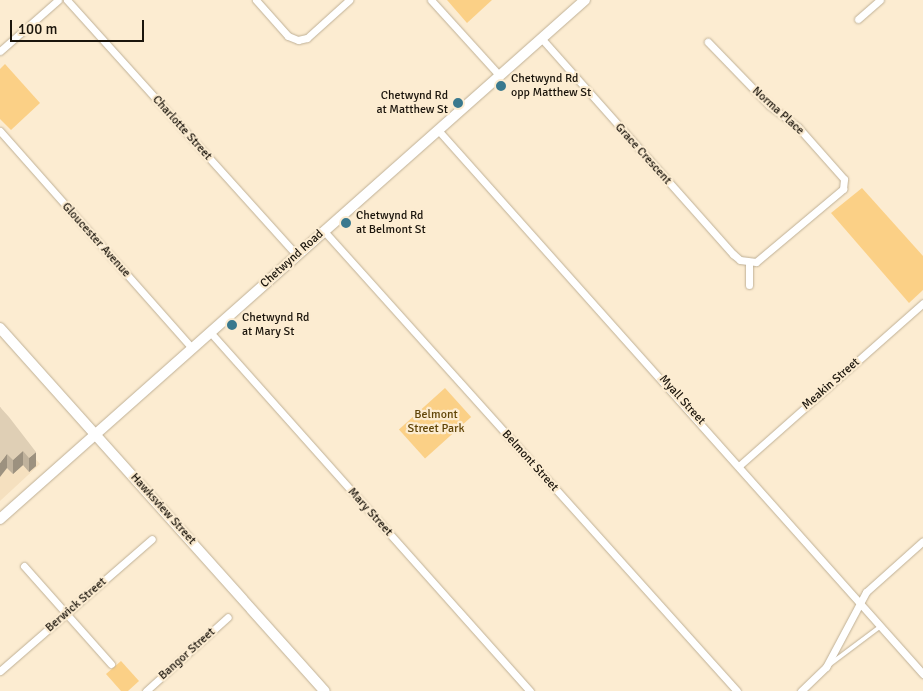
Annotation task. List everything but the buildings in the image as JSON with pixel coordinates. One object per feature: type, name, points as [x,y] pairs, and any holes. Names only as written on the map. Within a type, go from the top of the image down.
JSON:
[{"type":"street","points":[[0,51],[58,0]]},
{"type":"street","name":"Charlotte Street","points":[[67,0],[297,255]]},
{"type":"street","points":[[256,0],[288,36],[298,40],[307,38],[349,0]]},
{"type":"street","points":[[431,0],[499,75]]},
{"type":"street","name":"Chetwynd Road","points":[[0,519],[585,0]]},
{"type":"street","points":[[858,19],[880,0]]},
{"type":"street","name":"Grace Crescent","points":[[542,39],[732,254],[749,263]]},
{"type":"street","name":"Norma Place","points":[[708,42],[769,105],[798,127],[845,182],[843,189],[762,260],[749,263]]},
{"type":"street","name":"Myall Street","points":[[438,130],[740,465],[923,674]]},
{"type":"street","name":"Gloucester Avenue","points":[[0,132],[192,348]]},
{"type":"street","name":"Belmont Street","points":[[324,230],[737,691]]},
{"type":"street","points":[[749,263],[749,285]]},
{"type":"street","name":"Meakin Street","points":[[740,465],[923,303]]},
{"type":"street","name":"Hawksview Street","points":[[0,328],[325,691]]},
{"type":"street","name":"Mary Street","points":[[210,332],[530,691]]},
{"type":"street","name":"Berwick Street","points":[[0,671],[152,539]]},
{"type":"street","points":[[801,691],[826,667],[860,602],[871,587],[923,541]]},
{"type":"street","points":[[24,566],[112,664]]},
{"type":"street","name":"Bangor Street","points":[[146,691],[228,617]]},
{"type":"lane","points":[[826,667],[881,626]]},
{"type":"shaded area","points":[[0,419],[40,464],[0,501]]},
{"type":"green space","points":[[447,0],[492,0],[467,23]]},
{"type":"green space","points":[[5,64],[40,103],[11,130],[0,119],[0,69]]},
{"type":"green space","points":[[862,188],[923,256],[923,290],[909,303],[831,213]]},
{"type":"green space","name":"Belmont Street Park","points":[[445,388],[471,417],[425,458],[399,429]]},
{"type":"green space","points":[[121,661],[139,681],[128,691],[121,691],[106,674]]},
{"type":"place","name":"Chetwynd Rd opp Matthew St","points":[[501,86]]},
{"type":"place","name":"Chetwynd Rd at Matthew St","points":[[458,103]]},
{"type":"place","name":"Chetwynd Rd at Belmont St","points":[[346,223]]},
{"type":"place","name":"Chetwynd Rd at Mary St","points":[[232,325]]}]
